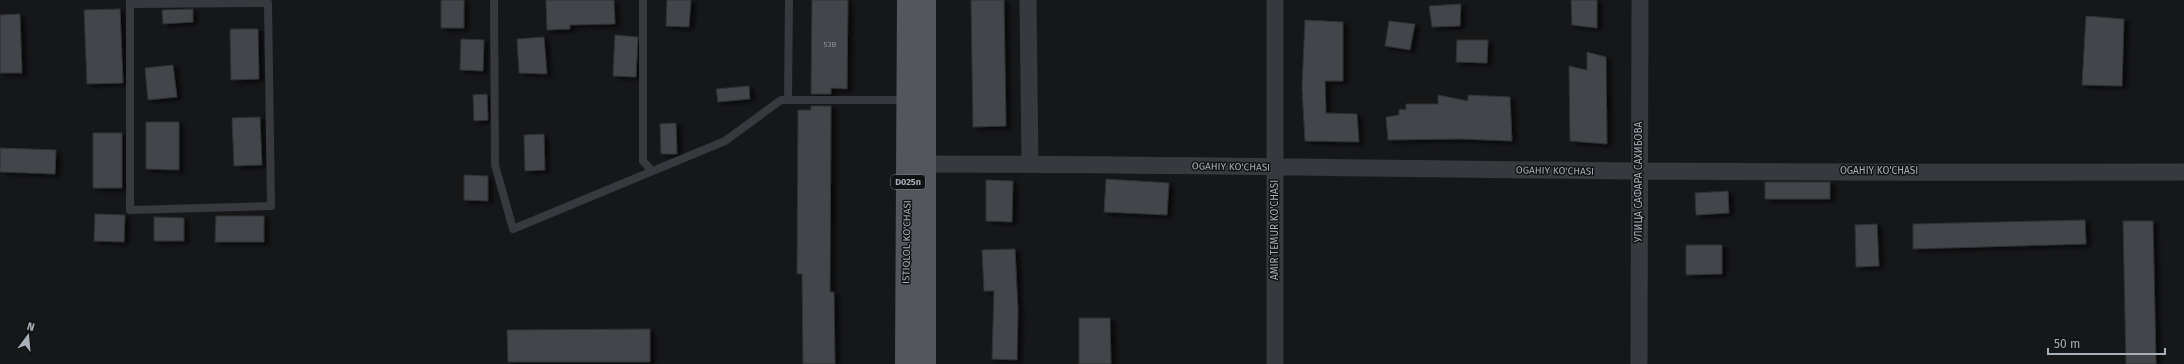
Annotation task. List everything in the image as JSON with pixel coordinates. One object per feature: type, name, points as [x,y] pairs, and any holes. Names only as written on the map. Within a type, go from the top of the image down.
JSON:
[{"type":"main road","name":"ISTIQLOL KO'CHASI","points":[[906,364],[909,100],[908,0]]},
{"type":"main road","name":"ISTIQLOL KO'CHASI","points":[[924,0],[925,364]]},
{"type":"street","points":[[1028,0],[1030,164]]},
{"type":"street","name":"AMIR TEMUR KO'CHASI","points":[[1275,364],[1276,0]]},
{"type":"street","name":"УЛИЦА САФАРА САХИБОВА","points":[[1639,364],[1640,0]]},
{"type":"street","name":"OGAHIY KO'CHASI","points":[[925,164],[1639,171],[2184,172]]},
{"type":"lane","points":[[494,0],[495,164],[513,229],[725,141],[781,100],[909,100]]},
{"type":"lane","points":[[643,0],[643,161],[652,171]]},
{"type":"lane","points":[[788,100],[789,0]]},
{"type":"lane","points":[[130,2],[268,3],[271,206],[130,210],[130,2]]},
{"type":"building","points":[[441,0],[464,0],[464,28],[441,28]]},
{"type":"building","points":[[546,0],[614,0],[615,24],[570,25],[570,29],[547,30]]},
{"type":"building","points":[[667,0],[691,0],[689,27],[666,26]]},
{"type":"building","points":[[812,0],[848,0],[847,89],[831,88],[831,94],[811,94]]},
{"type":"building","points":[[971,0],[1004,0],[1006,126],[973,127]]},
{"type":"building","points":[[1571,0],[1597,0],[1597,28],[1572,25]]},
{"type":"building","points":[[1461,4],[1460,26],[1432,27],[1429,6]]},
{"type":"building","points":[[120,9],[123,83],[87,84],[84,10]]},
{"type":"building","points":[[193,9],[193,22],[163,24],[162,10]]},
{"type":"building","points":[[20,14],[22,73],[0,73],[0,15]]},
{"type":"building","points":[[2086,16],[2124,19],[2122,86],[2082,85]]},
{"type":"building","points":[[1305,20],[1343,22],[1343,81],[1325,81],[1326,113],[1357,114],[1359,142],[1305,141],[1302,88]]},
{"type":"building","points":[[1389,21],[1415,24],[1410,50],[1385,46]]},
{"type":"building","points":[[230,29],[258,29],[259,79],[231,80]]},
{"type":"building","points":[[615,35],[638,37],[636,77],[613,76]]},
{"type":"building","points":[[544,37],[547,74],[519,73],[517,39]]},
{"type":"building","points":[[461,39],[484,40],[483,71],[460,70]]},
{"type":"building","points":[[1457,40],[1488,40],[1487,63],[1456,62]]},
{"type":"building","points":[[1587,52],[1606,57],[1607,144],[1570,141],[1569,66],[1587,70]]},
{"type":"building","points":[[173,65],[177,97],[148,100],[145,68]]},
{"type":"building","points":[[749,86],[750,99],[718,102],[716,89]]},
{"type":"building","points":[[487,94],[488,120],[474,121],[473,95]]},
{"type":"building","points":[[1438,95],[1468,101],[1468,95],[1510,97],[1512,141],[1459,139],[1388,140],[1386,117],[1399,115],[1399,109],[1406,110],[1406,104],[1438,104]]},
{"type":"building","points":[[811,106],[831,106],[830,292],[834,292],[835,364],[803,364],[802,274],[797,274],[798,110],[811,110]]},
{"type":"building","points":[[260,117],[262,165],[234,166],[232,118]]},
{"type":"building","points":[[146,122],[179,122],[179,170],[146,169]]},
{"type":"building","points":[[676,123],[677,154],[661,154],[660,124]]},
{"type":"building","points":[[93,133],[122,133],[122,188],[93,188]]},
{"type":"building","points":[[544,134],[545,170],[525,171],[524,135]]},
{"type":"building","points":[[0,148],[56,150],[55,174],[0,172]]},
{"type":"building","points":[[464,175],[488,176],[488,201],[464,200]]},
{"type":"building","points":[[1106,179],[1169,183],[1167,215],[1104,212]]},
{"type":"building","points":[[986,180],[1013,181],[1012,222],[986,221]]},
{"type":"building","points":[[1765,182],[1830,182],[1830,199],[1765,199]]},
{"type":"building","points":[[1728,191],[1729,213],[1696,215],[1695,193]]},
{"type":"building","points":[[95,214],[125,215],[124,242],[94,241]]},
{"type":"building","points":[[216,216],[264,216],[264,242],[215,242]]},
{"type":"building","points":[[154,217],[184,218],[184,241],[154,241]]},
{"type":"building","points":[[2085,220],[2086,244],[1913,249],[1913,224]]},
{"type":"building","points":[[2123,221],[2153,221],[2156,364],[2126,364]]},
{"type":"building","points":[[1877,224],[1879,266],[1856,267],[1855,225]]},
{"type":"building","points":[[1686,245],[1722,245],[1722,274],[1686,275]]},
{"type":"building","points":[[1015,249],[1018,310],[1017,360],[992,359],[994,291],[984,291],[982,250]]},
{"type":"building","points":[[1079,318],[1110,318],[1111,364],[1079,364]]},
{"type":"building","points":[[650,329],[650,362],[508,362],[507,330]]}]
